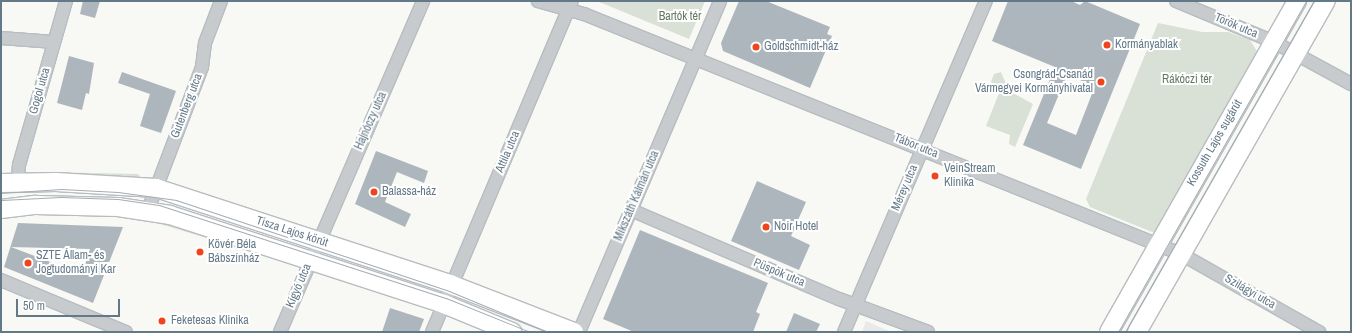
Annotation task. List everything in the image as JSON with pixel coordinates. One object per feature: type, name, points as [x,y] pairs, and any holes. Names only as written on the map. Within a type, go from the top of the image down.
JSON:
[{"type":"street","name":"Gogol utca","points":[[10,183],[19,165],[66,1]]},
{"type":"street","name":"Gutenberg utca","points":[[148,210],[202,67],[205,43],[221,1]]},
{"type":"street","name":"Hajnóczy utca","points":[[318,240],[423,1]]},
{"type":"street","points":[[538,1],[570,5],[695,60],[720,1]]},
{"type":"street","name":"Mérey utca","points":[[844,332],[986,1]]},
{"type":"street","name":"Török utca","points":[[1176,1],[1274,42]]},
{"type":"street","name":"Kossuth Lajos sugárút","points":[[1109,332],[1157,244],[1297,1]]},
{"type":"street","points":[[1137,332],[1326,1]]},
{"type":"street","name":"Attila utca","points":[[432,332],[570,5]]},
{"type":"street","points":[[1,38],[54,42]]},
{"type":"street","points":[[1274,42],[1351,84]]},
{"type":"street","name":"Tábor utca","points":[[695,60],[922,149],[1157,244]]},
{"type":"street","name":"Mikszáth Kálmán utca","points":[[579,332],[695,60]]},
{"type":"street","name":"Tisza Lajos körút","points":[[10,183],[156,188],[318,240],[448,295],[512,332]]},
{"type":"street","name":"Tisza Lajos körút","points":[[1,209],[36,205],[148,210],[310,261],[448,295],[574,332]]},
{"type":"street","name":"Püspök utca","points":[[631,210],[839,299],[857,304],[928,332]]},
{"type":"street","name":"Kígyó utca","points":[[280,332],[318,240]]},
{"type":"street","points":[[1157,244],[1181,254]]},
{"type":"street","name":"Szilágyi utca","points":[[1181,254],[1319,332]]},
{"type":"street","points":[[1,280],[126,332]]},
{"type":"shaded area","points":[[866,321],[891,332],[862,332]]},
{"type":"green space","name":"Bartók tér","points":[[597,1],[705,1],[689,39]]},
{"type":"green space","name":"Rákóczi tér","points":[[1158,23],[1202,32],[1228,32],[1250,40],[1258,53],[1157,234],[1090,207],[1086,199]]},
{"type":"green space","points":[[1001,72],[1009,91],[1033,104],[1015,147],[1009,144],[1010,135],[986,126],[1001,88],[991,82],[994,74]]},
{"type":"green space","points":[[44,172],[138,174],[143,179],[36,177]]},
{"type":"green space","points":[[159,221],[293,264],[160,224]]},
{"type":"building","points":[[83,1],[100,1],[95,18],[80,14]]},
{"type":"building","name":"Goldschmidt-ház","points":[[739,1],[766,1],[830,27],[827,34],[832,36],[810,88],[723,51],[721,43]]},
{"type":"building","name":"Csongrád-Csanád Vármegyei Kormányhivatal","points":[[1008,1],[1071,1],[1080,5],[1085,1],[1140,24],[1081,169],[1023,145],[1055,67],[992,41]],"holes":[[[1067,75],[1095,86],[1076,135],[1047,123]]]},
{"type":"building","points":[[69,56],[94,63],[89,94],[86,93],[82,110],[57,103]]},
{"type":"building","points":[[122,72],[176,91],[161,133],[140,126],[150,94],[118,83]]},
{"type":"building","name":"Balassa-ház","points":[[376,151],[428,171],[424,183],[397,172],[385,202],[411,214],[405,227],[355,204]]},
{"type":"building","name":"Noir Hotel","points":[[757,181],[806,202],[791,236],[810,245],[799,270],[731,241]]},
{"type":"building","name":"SZTE Állam- és Jogtudományi Kar","points":[[18,223],[123,227],[93,303],[4,267]],"holes":[[[11,247],[90,249],[82,274]]]},
{"type":"building","points":[[640,230],[768,283],[756,312],[760,314],[753,332],[634,332],[603,319]]},
{"type":"building","points":[[390,308],[424,319],[419,332],[382,332]]},
{"type":"building","points":[[794,313],[820,324],[816,332],[786,332]]},
{"type":"tram line","points":[[1118,332],[1306,1]]},
{"type":"tram line","points":[[1125,332],[1314,1]]},
{"type":"tram line","points":[[1,193],[61,189],[118,192],[176,200],[449,291],[548,332]]},
{"type":"tram line","points":[[1,200],[61,197],[118,199],[159,205],[446,298],[530,332]]},
{"type":"place","name":"Kormányablak","points":[[1107,45]]},
{"type":"place","name":"Goldschmidt-ház","points":[[756,47]]},
{"type":"place","name":"Csongrád-Csanád Vármegyei Kormányhivatal","points":[[1101,82]]},
{"type":"place","name":"VeinStream Klinika","points":[[935,176]]},
{"type":"place","name":"Balassa-ház","points":[[374,192]]},
{"type":"place","name":"Noir Hotel","points":[[766,227]]},
{"type":"place","name":"Kövér Béla Bábszínház","points":[[200,252]]},
{"type":"place","name":"SZTE Állam- és Jogtudományi Kar","points":[[28,263]]},
{"type":"place","name":"Feketesas Klinika","points":[[162,321]]}]
